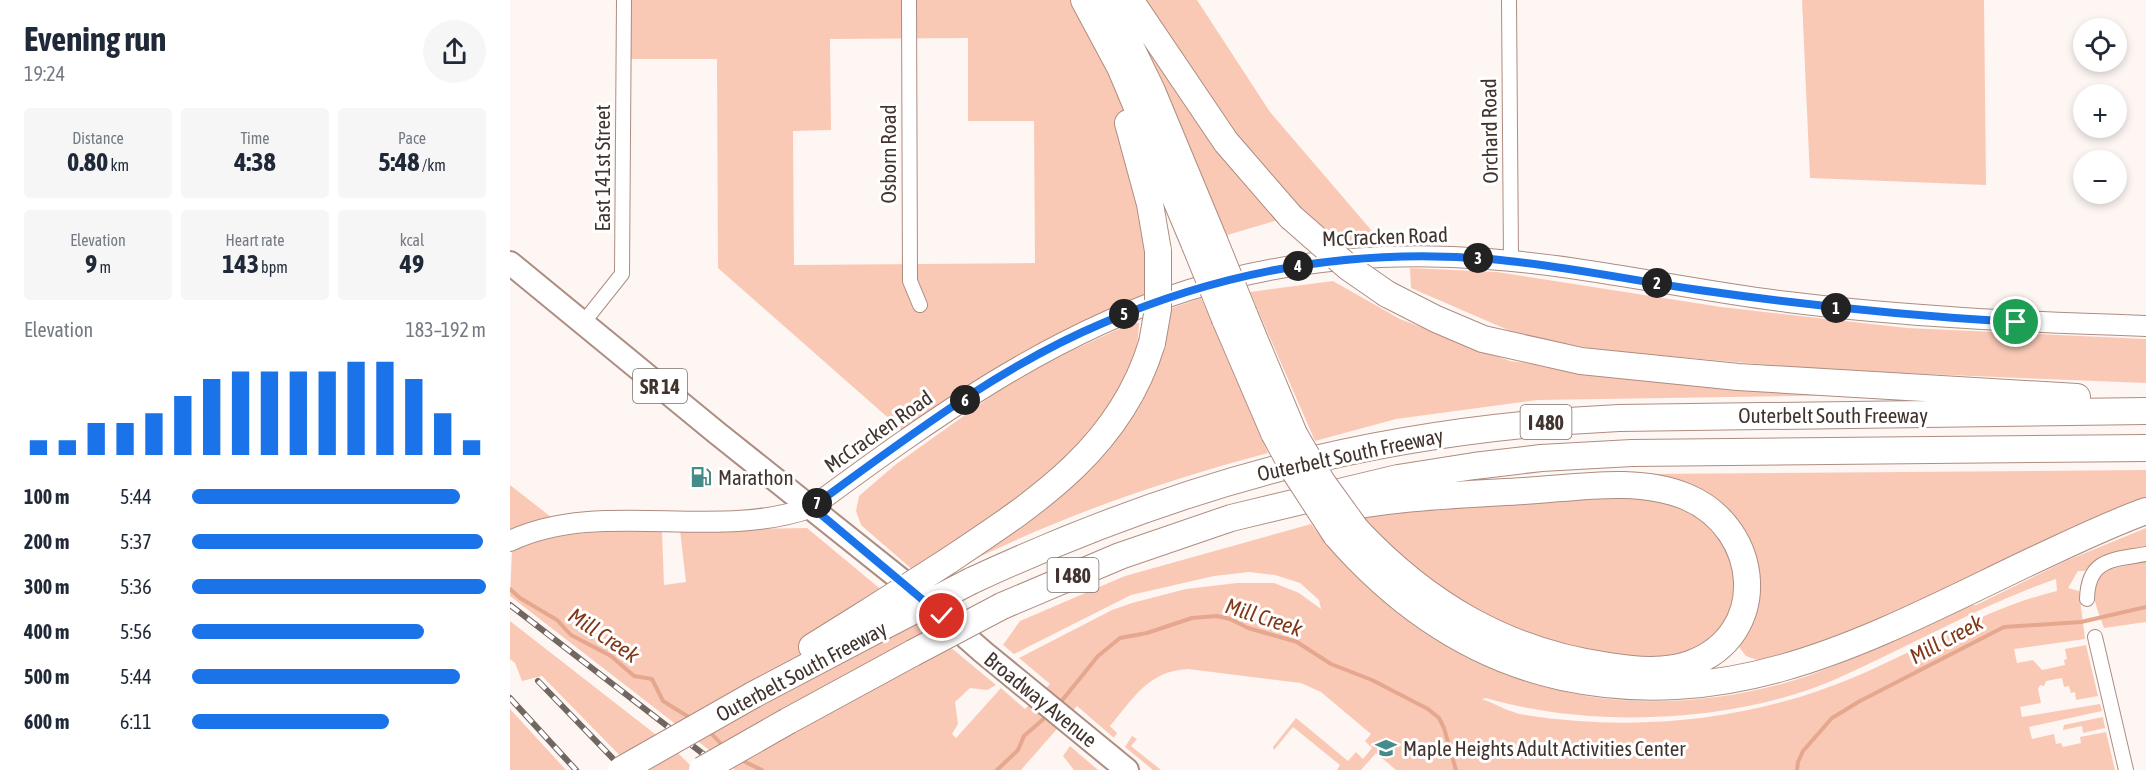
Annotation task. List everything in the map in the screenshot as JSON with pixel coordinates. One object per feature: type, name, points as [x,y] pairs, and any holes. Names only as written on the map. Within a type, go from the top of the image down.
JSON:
[{"type":"highway","points":[[1081,0],[1120,67],[1204,242],[1284,434],[1322,482],[1367,569],[1422,616],[1463,641],[1500,658],[1543,673],[1632,688],[1675,688],[1758,676],[1807,661],[1907,620],[2097,530],[2146,512]]},
{"type":"highway","points":[[874,620],[948,561],[1033,502],[1079,463],[1100,442],[1130,400],[1152,343],[1158,309],[1158,251],[1150,204],[1134,137],[1081,0]]},
{"type":"highway","points":[[1108,0],[1152,91],[1204,242]]},
{"type":"highway","points":[[1130,0],[1226,142],[1291,218],[1347,267],[1387,294],[1436,320],[1483,339],[1581,362],[1738,377],[2146,400]]},
{"type":"highway","name":"Outerbelt South Freeway","points":[[621,770],[753,695],[804,651],[1096,525],[1220,483],[1329,454],[1424,436],[1558,421],[1639,417],[2146,411]]},
{"type":"highway","name":"Outerbelt South Freeway","points":[[702,770],[1002,606],[1144,547],[1231,518],[1398,478],[1541,458],[1762,451],[2146,448]]},
{"type":"highway","points":[[1144,547],[1188,545],[1326,511],[1398,501],[1578,488],[1638,487],[1685,496],[1707,507],[1724,522],[1736,538],[1744,558],[1747,582],[1744,605],[1728,636],[1712,652],[1690,664],[1649,669],[1588,663],[1531,649],[1461,617],[1346,532]]},
{"type":"main road","name":"Broadway Avenue","points":[[510,262],[717,433],[812,507],[1127,770]]},
{"type":"street","name":"East 141st Street","points":[[583,323],[622,274],[624,0]]},
{"type":"street","name":"Osborn Road","points":[[909,0],[910,281],[920,305]]},
{"type":"street","name":"Orchard Road","points":[[1509,0],[1511,261]]},
{"type":"street","name":"McCracken Road","points":[[510,541],[540,530],[577,524],[753,522],[782,517],[812,507],[939,417],[1019,366],[1101,324],[1164,299],[1251,274],[1336,260],[1393,256],[1511,261],[1702,290],[1862,310],[1987,320],[2146,326]]},
{"type":"street","points":[[2086,599],[2088,582],[2096,568],[2111,560],[2146,554]]},
{"type":"street","points":[[2095,637],[2126,770]]},
{"type":"shaded area","points":[[624,0],[1079,0],[1120,98],[1144,177],[1156,302],[910,437],[718,268],[717,59],[624,59]],"holes":[[[968,38],[968,121],[1034,121],[1035,263],[794,265],[793,131],[831,130],[830,39]]]},
{"type":"shaded area","points":[[1144,0],[1197,0],[1270,112],[1378,238],[1339,242],[1309,216],[1282,188],[1232,128]]},
{"type":"shaded area","points":[[1802,0],[1984,0],[1986,185],[1810,178]]},
{"type":"shaded area","points":[[1129,17],[1278,220],[1224,236]]},
{"type":"shaded area","points":[[1410,268],[1497,272],[1721,307],[1907,328],[2146,339],[2146,383],[1825,370],[1599,350],[1515,333],[1411,288]]},
{"type":"shaded area","points":[[1333,281],[1400,319],[1510,361],[1684,384],[1855,395],[1537,400],[1396,419],[1315,441],[1250,292]]},
{"type":"shaded area","points":[[1201,298],[1268,453],[1111,502],[1035,532],[961,566],[1089,462],[1166,310]]},
{"type":"shaded area","points":[[1132,323],[1139,323],[1135,366],[1103,420],[1041,484],[914,571],[861,525],[856,511],[859,496],[895,465],[1000,390],[1051,360]]},
{"type":"shaded area","points":[[2146,470],[2146,499],[1837,637],[1763,662],[1746,656],[1737,644],[1743,534],[1647,474]]},
{"type":"shaded area","points":[[510,485],[551,517],[510,531]]},
{"type":"shaded area","points":[[1620,497],[1661,499],[1701,515],[1730,549],[1737,591],[1723,626],[1711,640],[1674,659],[1591,654],[1516,633],[1422,580],[1358,514],[1425,507]]},
{"type":"shaded area","points":[[1311,524],[1357,577],[1408,621],[1463,655],[1522,680],[1584,696],[1649,701],[1716,697],[1808,676],[1876,648],[1964,605],[1976,605],[2068,560],[2146,528],[2146,547],[2113,554],[2098,560],[2085,571],[2078,571],[2068,588],[2079,591],[2085,639],[2014,649],[2017,663],[2033,660],[2042,670],[2065,665],[2064,660],[2067,659],[2065,649],[2086,645],[2098,696],[2076,700],[2075,692],[2071,693],[2069,686],[2064,687],[2062,678],[2046,681],[2044,686],[2040,685],[2038,689],[2041,703],[2020,707],[2022,717],[2100,704],[2102,711],[2029,727],[2032,739],[2054,734],[2056,744],[2061,743],[2063,747],[2081,743],[2080,737],[2106,732],[2115,770],[1396,770],[1376,753],[1361,770],[1337,770],[1340,765],[1293,727],[1274,750],[1273,747],[1296,718],[1348,761],[1356,752],[1363,759],[1372,748],[1365,741],[1371,734],[1321,692],[1301,683],[1188,669],[1162,675],[1143,688],[1110,726],[1117,733],[1114,738],[1077,706],[1021,770],[735,770],[510,596],[512,552],[548,539],[585,533],[662,531],[664,585],[686,582],[680,530],[807,528],[996,685],[987,690],[970,688],[955,702],[958,724],[952,734],[956,738],[1001,688],[1025,709],[1050,684],[1019,658],[1112,610],[1186,589],[1237,583],[1274,583],[1299,593],[1321,609],[1319,600],[1300,583],[1275,575],[1249,572],[1214,576],[1131,595],[1014,654],[1003,645],[1020,621],[1125,576]],"holes":[[[2056,579],[2057,591],[1983,617],[1864,673],[1824,689],[1740,712],[1655,722],[1612,723],[1525,715],[1482,699],[1570,714],[1616,717],[1662,717],[1709,713],[1754,705],[1797,694],[1836,679],[2028,589]]]},
{"type":"shaded area","points":[[2146,561],[2146,622],[2104,628],[2094,593],[2102,571]]},
{"type":"shaded area","points":[[510,621],[673,748],[695,770],[634,770],[542,676],[522,681],[515,663],[510,659]]},
{"type":"shaded area","points":[[510,709],[566,770],[510,770]]},
{"type":"shaded area","points":[[2103,717],[2105,728],[2083,733],[2082,726],[2063,730],[2064,725]]},
{"type":"shaded area","points":[[1132,736],[1137,739],[1131,746],[1161,770],[1153,770],[1125,747]]},
{"type":"shaded area","points":[[1070,746],[1098,770],[1074,770],[1063,756]]},
{"type":"waterway","name":"Mill Creek","points":[[510,589],[520,598],[557,620],[571,635],[611,656],[634,676],[652,679],[663,701],[692,719]]},
{"type":"waterway","name":"Mill Creek","points":[[1797,770],[1803,751],[1832,718],[1860,701],[2004,627],[2081,622],[2146,607]]},
{"type":"waterway","name":"Mill Creek","points":[[1060,703],[1098,656],[1120,638],[1147,633],[1192,618],[1217,616],[1230,619],[1248,628],[1297,642],[1331,664],[1372,680],[1428,709],[1439,718],[1444,728],[1456,770]]},
{"type":"waterway","name":"Mill Creek","points":[[997,770],[1018,750],[1024,736],[1048,715]]},
{"type":"waterway","name":"Mill Creek","points":[[708,730],[723,746]]},
{"type":"waterway","name":"Mill Creek","points":[[741,760],[762,770]]},
{"type":"railway","points":[[510,605],[724,770]]},
{"type":"railway","points":[[538,681],[624,770]]},
{"type":"railway","points":[[510,698],[576,770]]},
{"type":"place","name":"Marathon","points":[[701,477]]},
{"type":"place","name":"Maple Heights Adult Activities Center","points":[[1386,748]]},
{"type":"route","points":[[942,616],[812,507],[939,417],[1048,349],[1130,311],[1189,290],[1251,274],[1336,260],[1393,256],[1460,257],[1530,263],[1788,302],[1903,314],[2016,322]]}]
